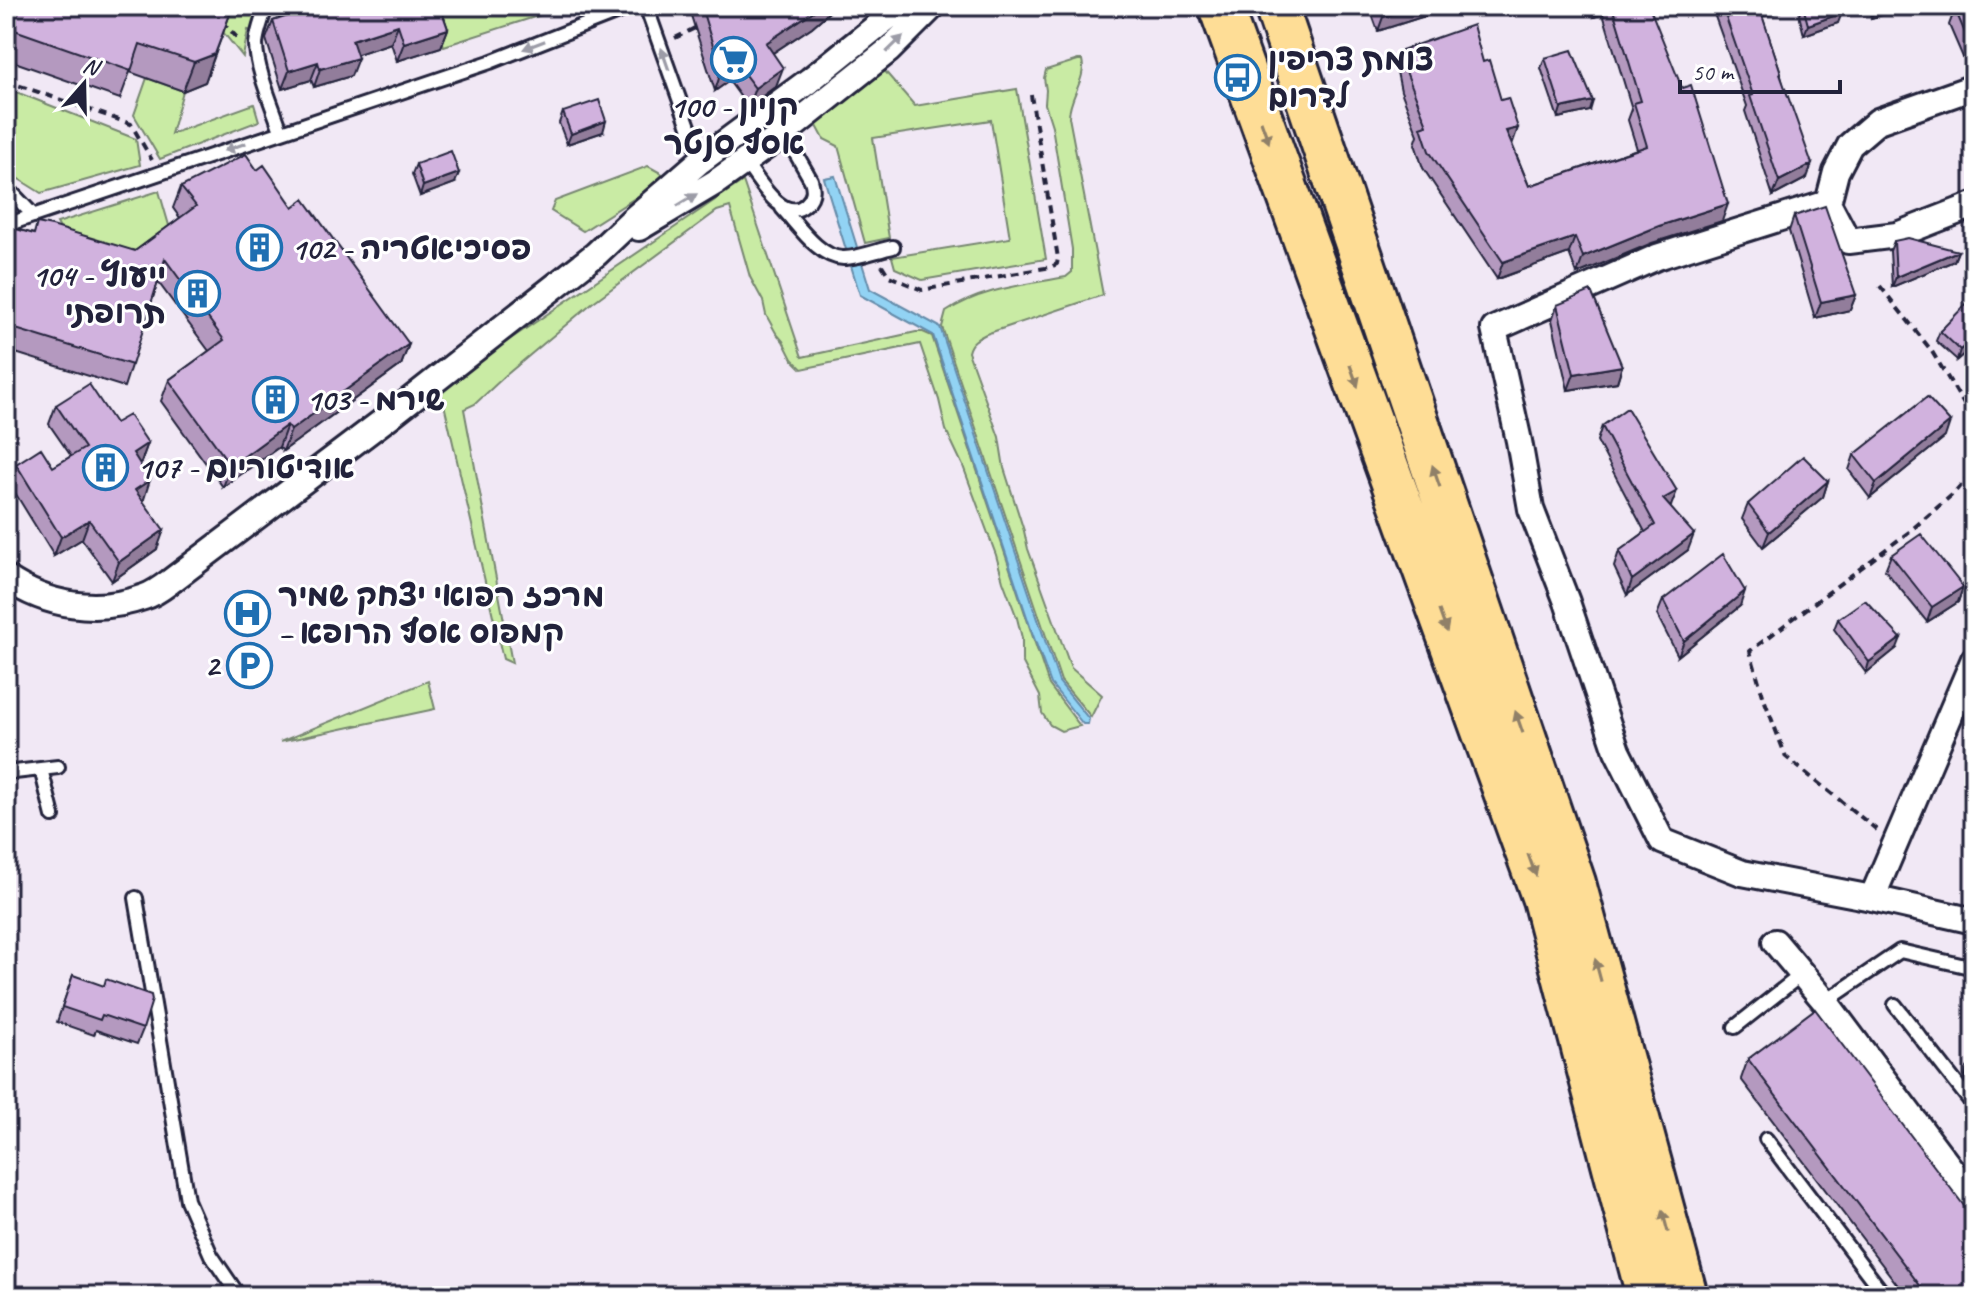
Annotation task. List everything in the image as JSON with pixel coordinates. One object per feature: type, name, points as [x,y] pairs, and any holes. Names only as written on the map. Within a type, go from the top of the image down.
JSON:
[{"type":"highway","points":[[1220,6],[1544,899],[1648,1296]]},
{"type":"highway","points":[[1276,6],[1574,883],[1686,1296]]},
{"type":"highway","points":[[1628,1296],[1635,1265],[1632,1233]]},
{"type":"street","points":[[6,578],[41,598],[68,605],[93,606],[120,604],[147,596],[171,581],[402,407],[596,254],[700,161],[768,112],[902,6]]},
{"type":"street","points":[[596,254],[745,162],[889,50],[933,6]]},
{"type":"street","points":[[1974,87],[1878,121],[1850,145],[1836,172],[1828,203],[1848,241],[1897,235],[1974,205]]},
{"type":"street","points":[[1828,203],[1657,257],[1494,329],[1531,509],[1567,602],[1617,751],[1662,841],[1742,873],[1974,921]]},
{"type":"street","points":[[1872,898],[1974,659]]},
{"type":"street","points":[[1775,942],[1825,1002],[1974,1200]]},
{"type":"lane","points":[[266,6],[256,45],[259,65],[281,131]]},
{"type":"lane","points":[[6,225],[490,62],[633,6]]},
{"type":"lane","points":[[646,6],[700,161],[716,182]]},
{"type":"lane","points":[[768,112],[784,133],[813,189],[811,198],[802,208],[793,210],[780,206]]},
{"type":"lane","points":[[745,162],[780,206],[825,253],[845,258],[893,247]]},
{"type":"lane","points":[[6,189],[34,216]]},
{"type":"lane","points":[[6,773],[58,767]]},
{"type":"lane","points":[[41,769],[53,816]]},
{"type":"lane","points":[[136,898],[187,1200],[211,1255],[239,1296]]},
{"type":"lane","points":[[1825,1002],[1900,951],[1974,968]]},
{"type":"lane","points":[[1735,1027],[1802,974]]},
{"type":"lane","points":[[1895,1005],[1971,1102]]},
{"type":"lane","points":[[1971,1102],[1974,1072]]},
{"type":"lane","points":[[1766,1139],[1885,1296]]},
{"type":"path","points":[[209,16],[224,22],[259,65]]},
{"type":"path","points":[[660,45],[695,28]]},
{"type":"path","points":[[6,81],[131,124],[159,173]]},
{"type":"path","points":[[870,252],[889,276],[922,290],[1057,264],[1031,95]]},
{"type":"path","points":[[1880,286],[1931,350],[1968,411],[1974,443]]},
{"type":"path","points":[[1895,844],[1786,757],[1750,651],[1909,532],[1953,494],[1974,470]]},
{"type":"green space","points":[[217,6],[261,8],[254,31],[248,30],[243,57],[223,32]]},
{"type":"green space","points":[[429,6],[569,6],[444,46]]},
{"type":"green space","points":[[1082,60],[1082,74],[1069,117],[1103,295],[986,334],[972,343],[968,352],[999,437],[1004,468],[1028,549],[1071,668],[1102,695],[1091,717],[1061,681],[942,327],[946,312],[974,298],[1004,288],[1066,277],[1072,272],[1072,249],[1052,126],[1045,104],[1044,78],[1046,70]]},
{"type":"green space","points":[[883,69],[915,106],[1017,89],[1046,259],[922,280],[895,268],[892,257],[1010,238],[991,120],[873,138],[889,238],[865,243],[838,146],[824,139],[816,124]]},
{"type":"green space","points":[[147,78],[183,91],[171,134],[254,104],[259,121],[160,159],[134,115]]},
{"type":"green space","points":[[6,88],[136,139],[140,165],[41,193],[6,171]]},
{"type":"green space","points":[[648,166],[668,177],[583,231],[551,211],[555,201]]},
{"type":"green space","points":[[743,181],[802,357],[916,332],[932,336],[1049,685],[1080,726],[1061,731],[1050,725],[1042,713],[1040,696],[1022,661],[1022,638],[1017,618],[963,466],[946,430],[920,344],[802,369],[792,359],[766,315],[763,301],[750,277],[730,207],[717,211],[592,303],[475,404],[464,409],[512,663],[503,659],[440,387]]},
{"type":"green space","points":[[159,191],[170,229],[133,261],[66,240],[57,223]]},
{"type":"green space","points":[[428,681],[435,709],[280,742]]},
{"type":"water","points":[[835,176],[870,289],[940,327],[1059,682],[1089,719],[1088,724],[1083,724],[1051,684],[933,335],[860,295],[824,178]]},
{"type":"building","points":[[6,6],[233,6],[215,54],[194,62],[140,44],[131,71],[6,27]]},
{"type":"building","points":[[306,6],[440,6],[448,29],[404,43],[398,25],[352,40],[358,58],[320,69],[318,62],[289,71],[273,21],[312,8]]},
{"type":"building","name":"100 - קניון אסף סנטר","points":[[701,6],[821,6],[766,43],[783,68],[755,88],[736,63],[721,72]]},
{"type":"building","points":[[1378,6],[1418,6],[1383,17]]},
{"type":"building","points":[[1612,6],[1649,6],[1682,88],[1691,85],[1728,204],[1659,226],[1583,257],[1575,237],[1503,262],[1429,151],[1421,127],[1427,125],[1407,74],[1402,50],[1473,25],[1483,62],[1489,60],[1501,100],[1508,98],[1518,128],[1506,131],[1529,186],[1647,146],[1634,103],[1641,101]]},
{"type":"building","points":[[1722,6],[1759,6],[1812,164],[1779,181],[1750,96],[1753,95]]},
{"type":"building","points":[[1803,6],[1839,6],[1842,13],[1808,25]]},
{"type":"building","points":[[1974,6],[1974,46],[1971,47],[1955,9]]},
{"type":"building","points":[[1572,50],[1593,101],[1561,108],[1545,58]]},
{"type":"building","points":[[599,100],[606,121],[571,134],[563,112]]},
{"type":"building","points":[[451,151],[459,173],[423,186],[416,164]]},
{"type":"building","points":[[246,154],[257,170],[264,165],[293,207],[304,199],[409,344],[291,430],[287,425],[231,466],[169,380],[224,340],[165,259],[132,365],[6,326],[6,247],[10,248],[16,229],[34,234],[37,223],[135,251],[196,206],[181,187]]},
{"type":"building","points":[[1825,206],[1856,295],[1821,302],[1794,216]]},
{"type":"building","points":[[1908,238],[1958,251],[1896,277],[1894,241]]},
{"type":"building","points":[[1591,291],[1622,366],[1574,374],[1557,305]]},
{"type":"building","points":[[1974,296],[1974,338],[1960,350],[1940,331]]},
{"type":"building","points":[[89,384],[115,423],[129,415],[148,443],[133,453],[150,480],[135,490],[164,530],[119,562],[89,520],[61,537],[16,464],[41,448],[53,467],[85,448],[56,405]]},
{"type":"building","points":[[1927,397],[1950,422],[1876,483],[1854,455]]},
{"type":"building","points":[[1627,408],[1677,491],[1663,499],[1694,534],[1632,580],[1619,551],[1655,525],[1602,426]]},
{"type":"building","points":[[1803,456],[1828,481],[1769,532],[1748,504]]},
{"type":"building","points":[[1921,534],[1963,587],[1932,607],[1891,555]]},
{"type":"building","points":[[1723,554],[1745,591],[1684,641],[1663,600]]},
{"type":"building","points":[[1865,600],[1901,638],[1869,662],[1838,619]]},
{"type":"building","points":[[73,975],[104,986],[106,979],[151,995],[143,1029],[102,1015],[100,1020],[62,1007]]},
{"type":"building","points":[[1815,1009],[1974,1219],[1974,1296],[1928,1296],[1748,1059]]},
{"type":"place","name":"100 - קניון אסף סנטר","points":[[734,59]]},
{"type":"place","name":"צומת צריפין לדרום","points":[[1237,77]]},
{"type":"place","name":"102 - פסיכיאטריה","points":[[260,248]]},
{"type":"place","name":"104 - ייעוץ תרופתי","points":[[197,293]]},
{"type":"place","name":"103 - שירמ","points":[[275,399]]},
{"type":"place","name":"107 - אודיטוריום","points":[[106,467]]},
{"type":"place","name":"מרכז רפואי יצחק שמיר – קמפוס אסף הרופא","points":[[247,613]]},
{"type":"place","name":"2","points":[[250,665]]}]
